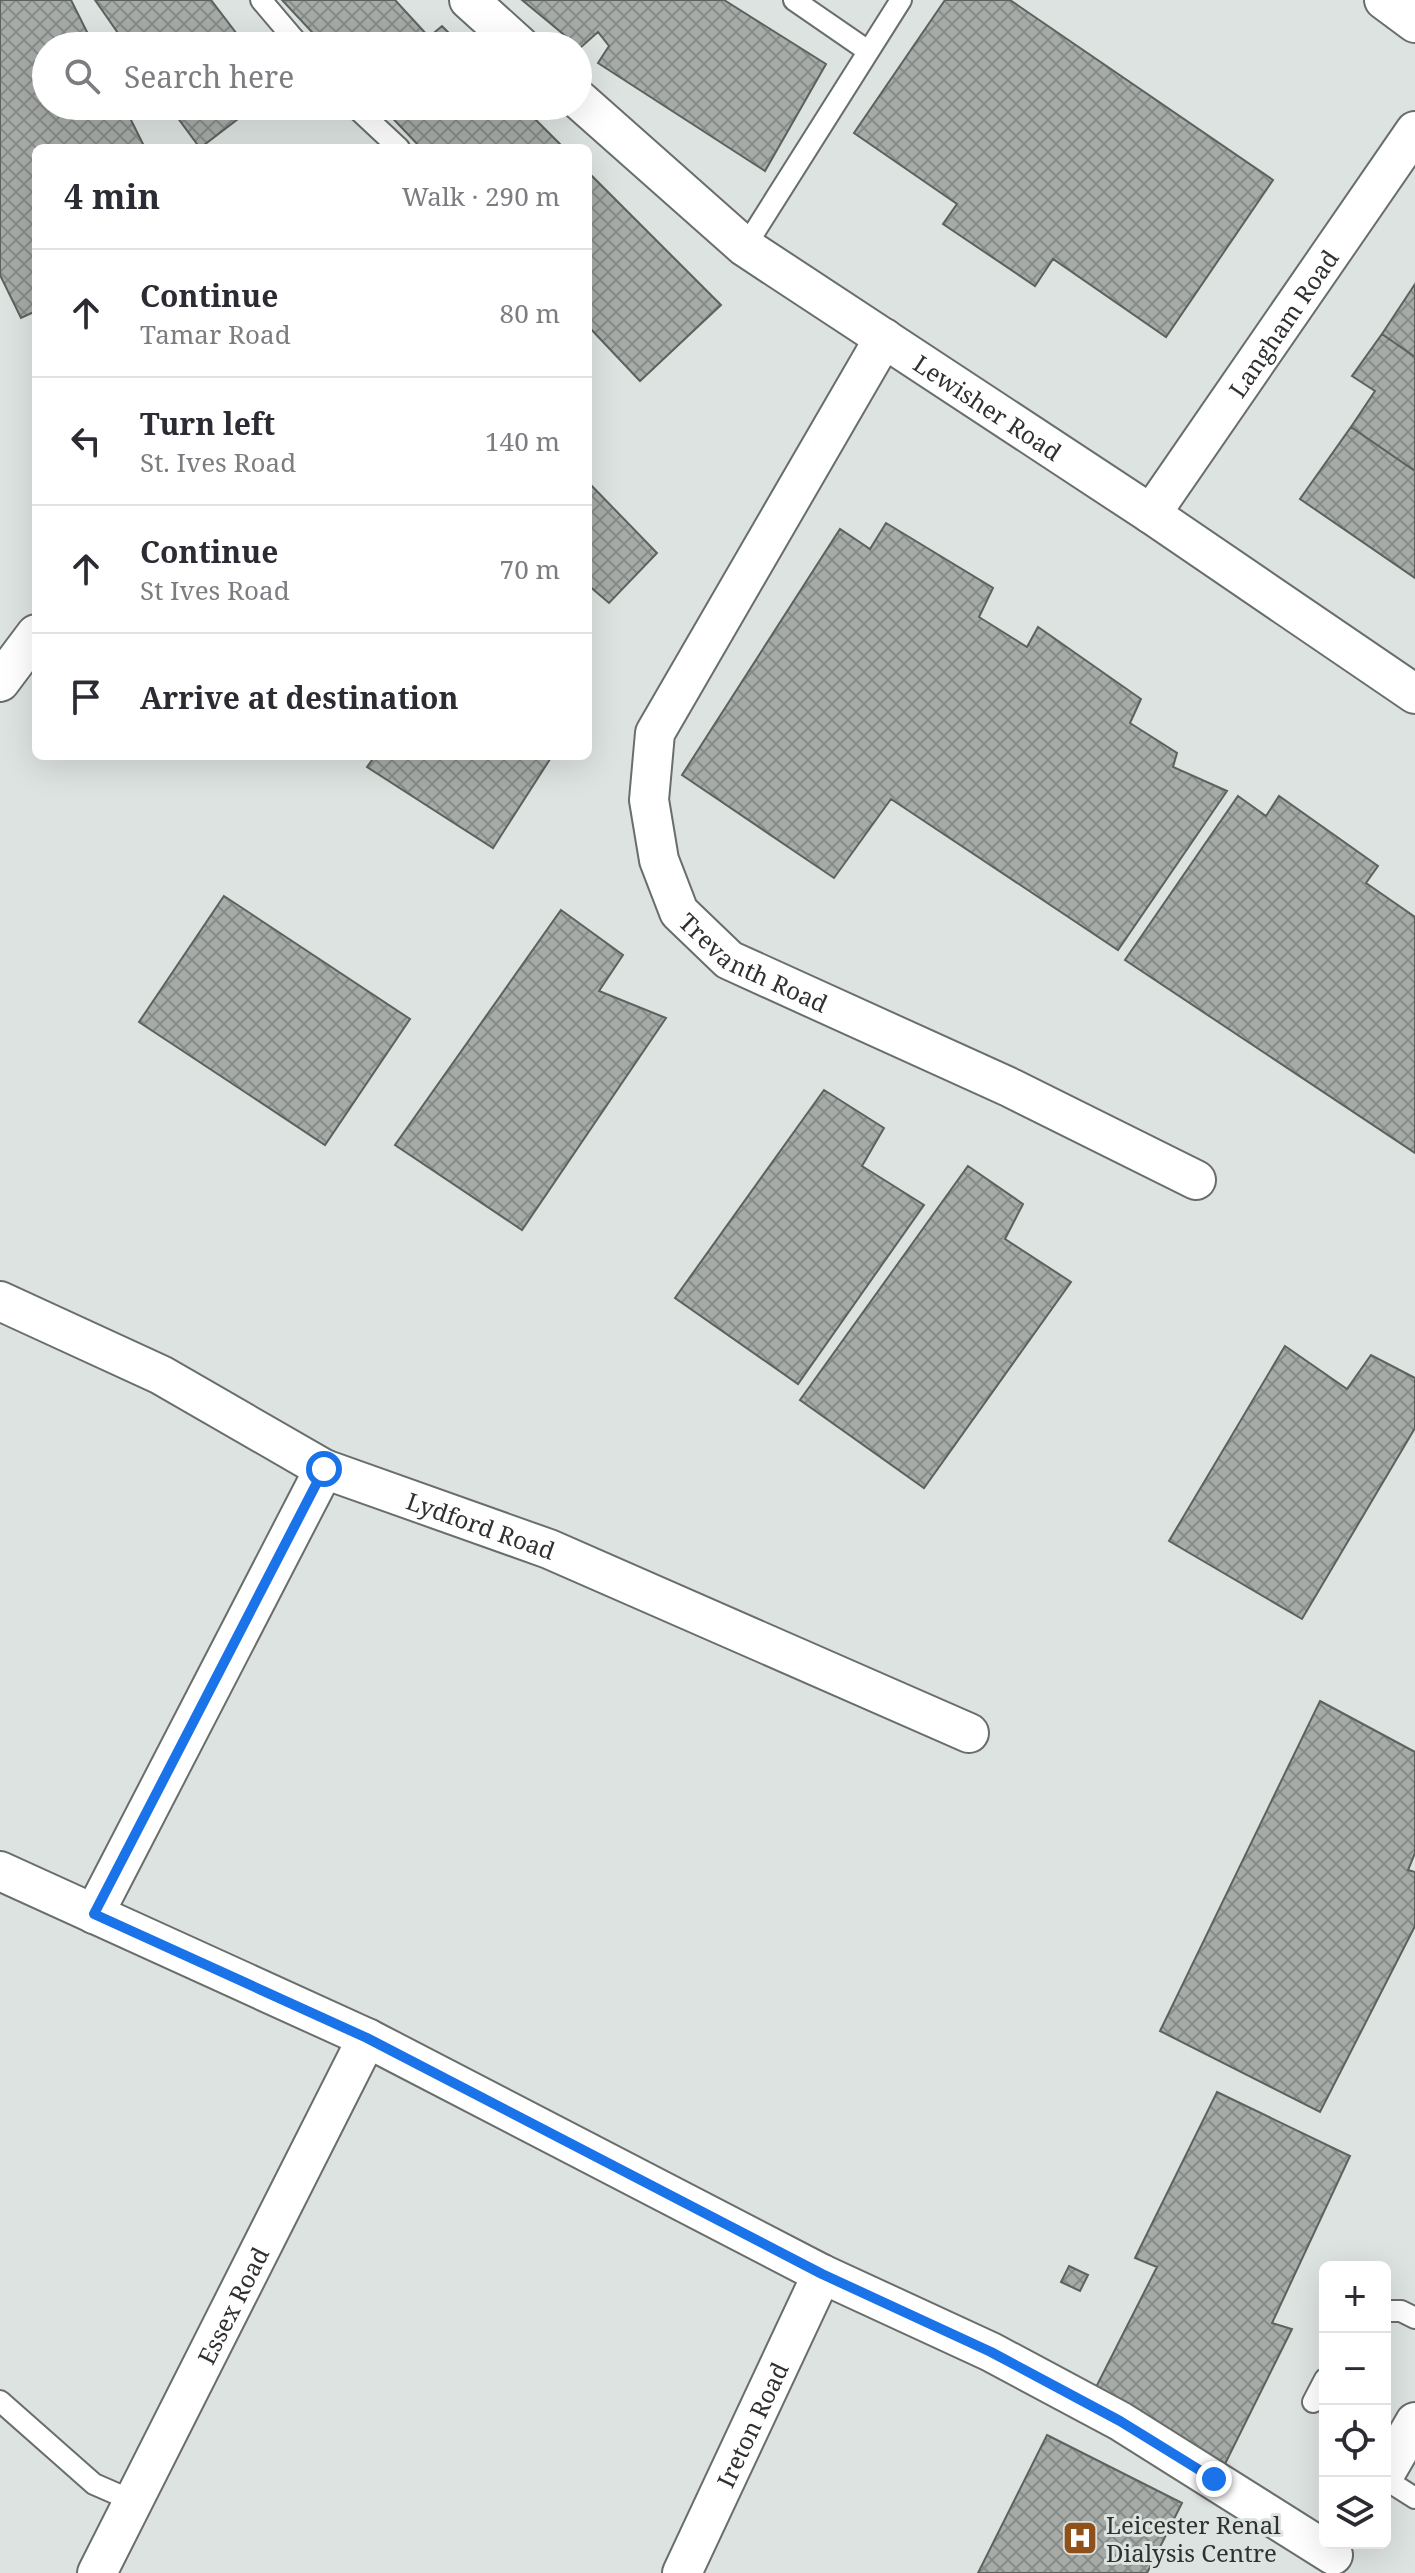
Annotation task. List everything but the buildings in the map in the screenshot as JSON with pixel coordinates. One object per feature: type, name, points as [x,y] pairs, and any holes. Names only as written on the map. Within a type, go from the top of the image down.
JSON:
[{"type":"street","points":[[469,0],[504,32]]},
{"type":"street","points":[[1384,0],[1415,23]]},
{"type":"street","name":"Lewisher Road","points":[[592,111],[745,247],[1151,514],[1415,694]]},
{"type":"street","name":"Langham Road","points":[[1151,514],[1415,131]]},
{"type":"street","name":"Trevanth Road","points":[[884,338],[655,733],[649,800],[659,860],[679,912],[729,960],[1011,1088],[1196,1180]]},
{"type":"street","points":[[0,682],[32,639]]},
{"type":"street","name":"Lydford Road","points":[[0,1301],[161,1375],[324,1469],[549,1549],[969,1733]]},
{"type":"street","points":[[94,1914],[324,1469]]},
{"type":"street","points":[[0,1871],[367,2038],[822,2274],[991,2352],[1120,2421],[1332,2557]]},
{"type":"street","name":"Essex Road","points":[[97,2573],[367,2038]]},
{"type":"street","name":"Ireton Road","points":[[682,2573],[822,2274]]},
{"type":"street","points":[[1391,2465],[1415,2422]]},
{"type":"lane","points":[[261,0],[288,32]]},
{"type":"lane","points":[[794,0],[868,51]]},
{"type":"lane","points":[[745,247],[901,0]]},
{"type":"lane","points":[[369,120],[395,144]]},
{"type":"lane","points":[[1391,2311],[1401,2311],[1415,2318]]},
{"type":"lane","points":[[1313,2402],[1319,2390]]},
{"type":"lane","points":[[0,2401],[94,2484],[133,2501]]},
{"type":"lane","points":[[1386,2477],[1415,2498]]},
{"type":"place","name":"Leicester Renal Dialysis Centre","points":[[1080,2538]]},
{"type":"route","points":[[324,1469],[94,1914],[367,2038],[822,2274],[991,2352],[1120,2421],[1214,2479]]}]
